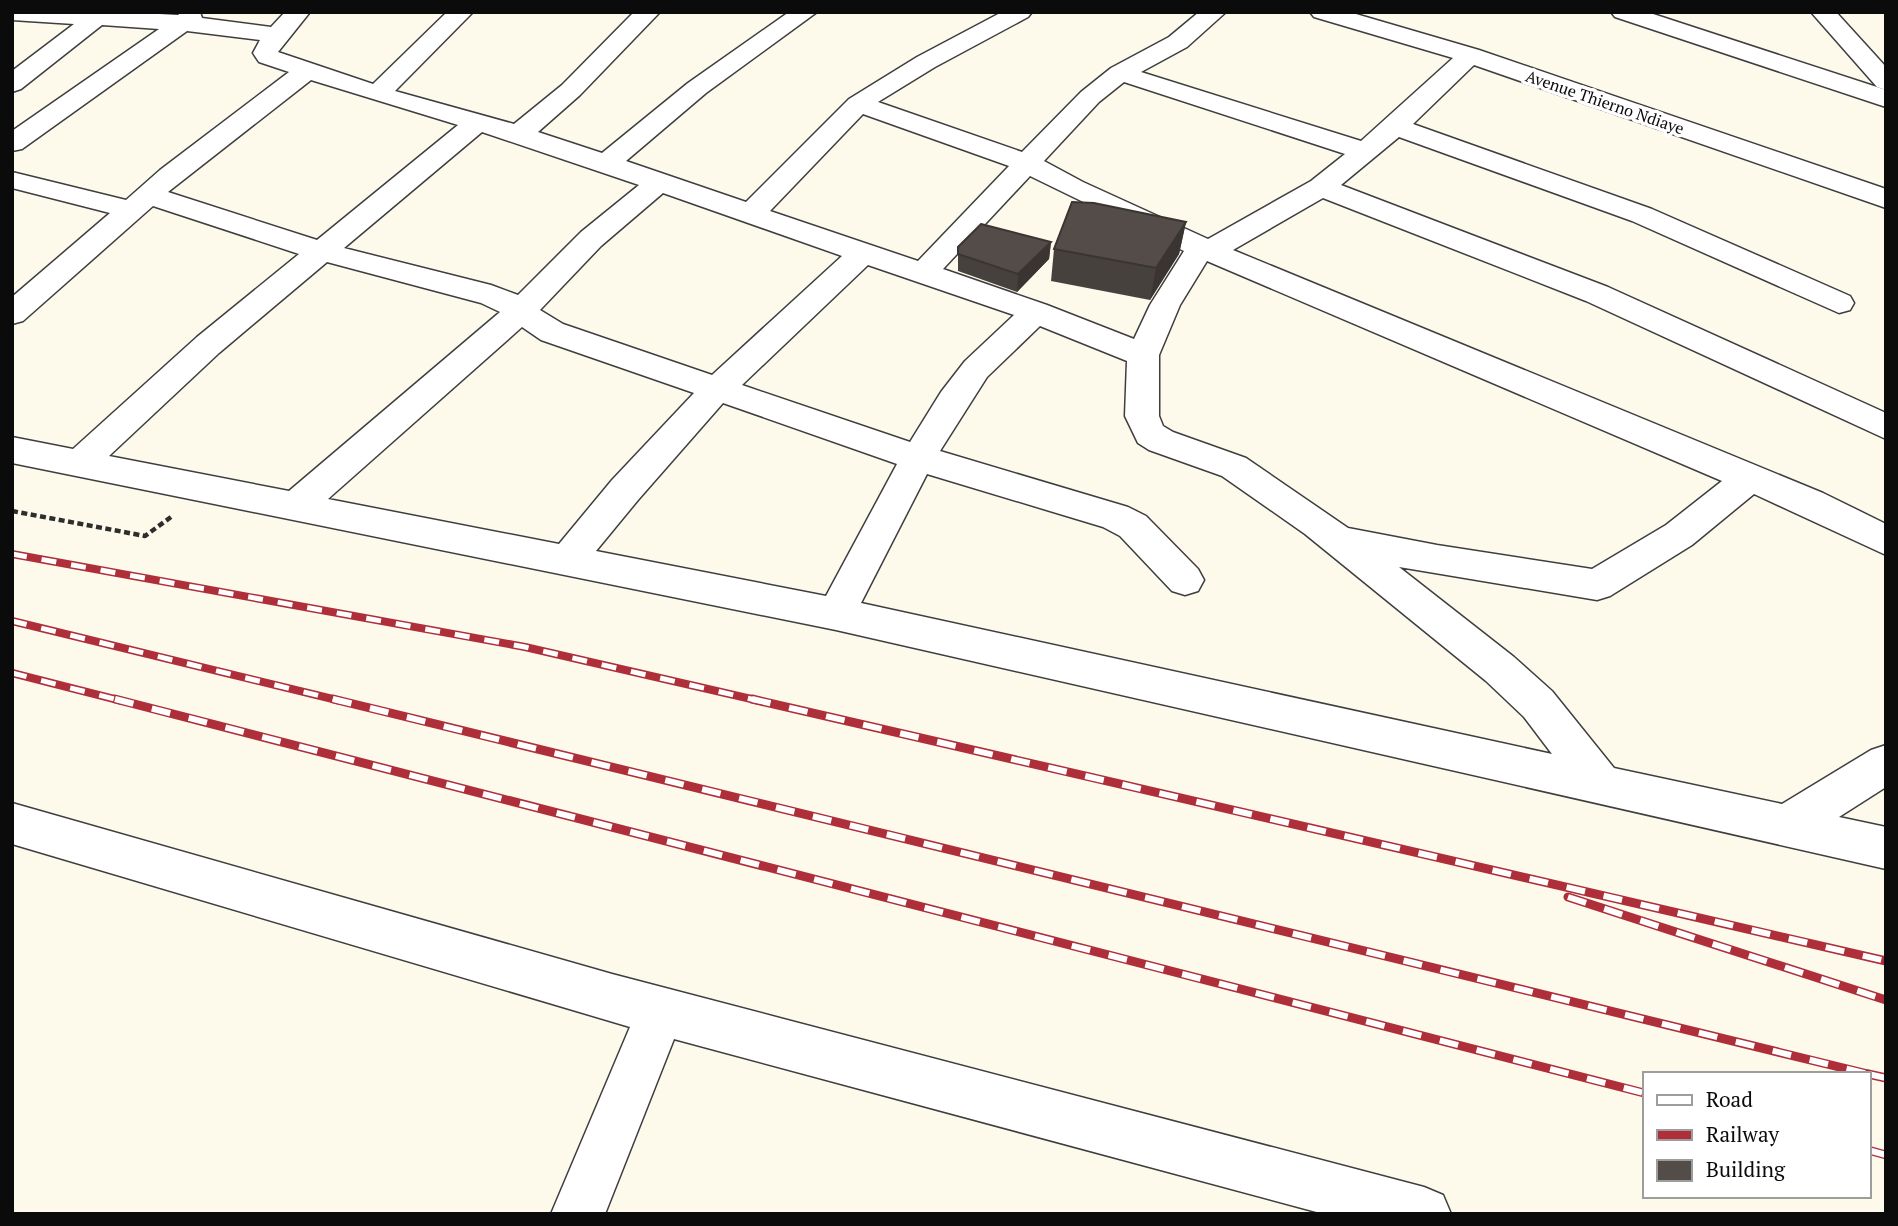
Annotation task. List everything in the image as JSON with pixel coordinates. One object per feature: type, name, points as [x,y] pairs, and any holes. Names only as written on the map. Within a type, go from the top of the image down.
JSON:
[{"type":"street","points":[[298,12],[275,35],[265,53],[268,57],[377,94],[519,134],[1036,312],[1143,355]]},
{"type":"street","points":[[377,94],[461,12]]},
{"type":"street","points":[[519,134],[571,90],[648,12]]},
{"type":"street","points":[[606,164],[697,89],[805,12]]},
{"type":"street","points":[[751,214],[858,104],[926,62],[1020,12]]},
{"type":"street","points":[[923,273],[1082,104],[1120,73],[1178,42],[1214,12]]},
{"type":"street","name":"Avenue Thierno Ndiaye","points":[[1322,12],[1470,55],[1886,199]]},
{"type":"street","points":[[1623,12],[1886,99]]},
{"type":"street","points":[[1823,12],[1886,82]]},
{"type":"street","points":[[12,13],[96,18],[190,18],[275,35]]},
{"type":"street","points":[[12,84],[96,18]]},
{"type":"street","points":[[12,143],[190,18]]},
{"type":"street","points":[[1470,55],[1395,127],[1321,187],[1205,249],[1161,312],[1143,355],[1142,416],[1150,434],[1161,441],[1234,467],[1275,492],[1500,669],[1538,704],[1602,785]]},
{"type":"street","points":[[12,314],[139,203],[308,71]]},
{"type":"street","points":[[1120,73],[1365,151]]},
{"type":"street","points":[[858,104],[1027,163],[1073,188],[1205,249],[1810,503],[1886,541]]},
{"type":"street","points":[[79,464],[208,345],[478,122]]},
{"type":"street","points":[[1395,127],[1642,215],[1839,303]]},
{"type":"street","points":[[12,180],[139,203],[491,295],[511,302],[537,325],[552,332],[918,458],[1115,517],[1133,526],[1185,580]]},
{"type":"street","points":[[295,507],[522,310],[591,239],[659,182]]},
{"type":"street","points":[[1321,187],[1597,294],[1886,427]]},
{"type":"street","points":[[568,560],[625,490],[716,390],[864,252]]},
{"type":"street","points":[[836,614],[918,458],[953,400],[976,369],[1036,312]]},
{"type":"street","points":[[12,450],[836,614],[1886,848]]},
{"type":"street","points":[[1337,540],[1597,585],[1679,535],[1750,478]]},
{"type":"street","points":[[1785,826],[1886,764]]},
{"type":"street","points":[[12,823],[662,1011],[1424,1214]]},
{"type":"street","points":[[578,1214],[662,1011]]},
{"type":"path","points":[[12,511],[145,536]]},
{"type":"building","points":[[1072,202],[1094,203],[1186,222],[1156,268],[1054,249]]},
{"type":"building","points":[[981,224],[1051,242],[1018,274],[958,254],[958,247]]},
{"type":"railway","points":[[12,554],[525,647],[760,701]]},
{"type":"railway","points":[[12,621],[341,701]]},
{"type":"railway","points":[[12,673],[122,701]]},
{"type":"railway","points":[[115,699],[1643,1093]]},
{"type":"railway","points":[[333,699],[1860,1072]]},
{"type":"railway","points":[[752,699],[1886,961]]},
{"type":"railway","points":[[1568,897],[1886,1000]]},
{"type":"railway","points":[[1870,1074],[1886,1078]]},
{"type":"railway","points":[[1870,1151],[1886,1155]]}]
